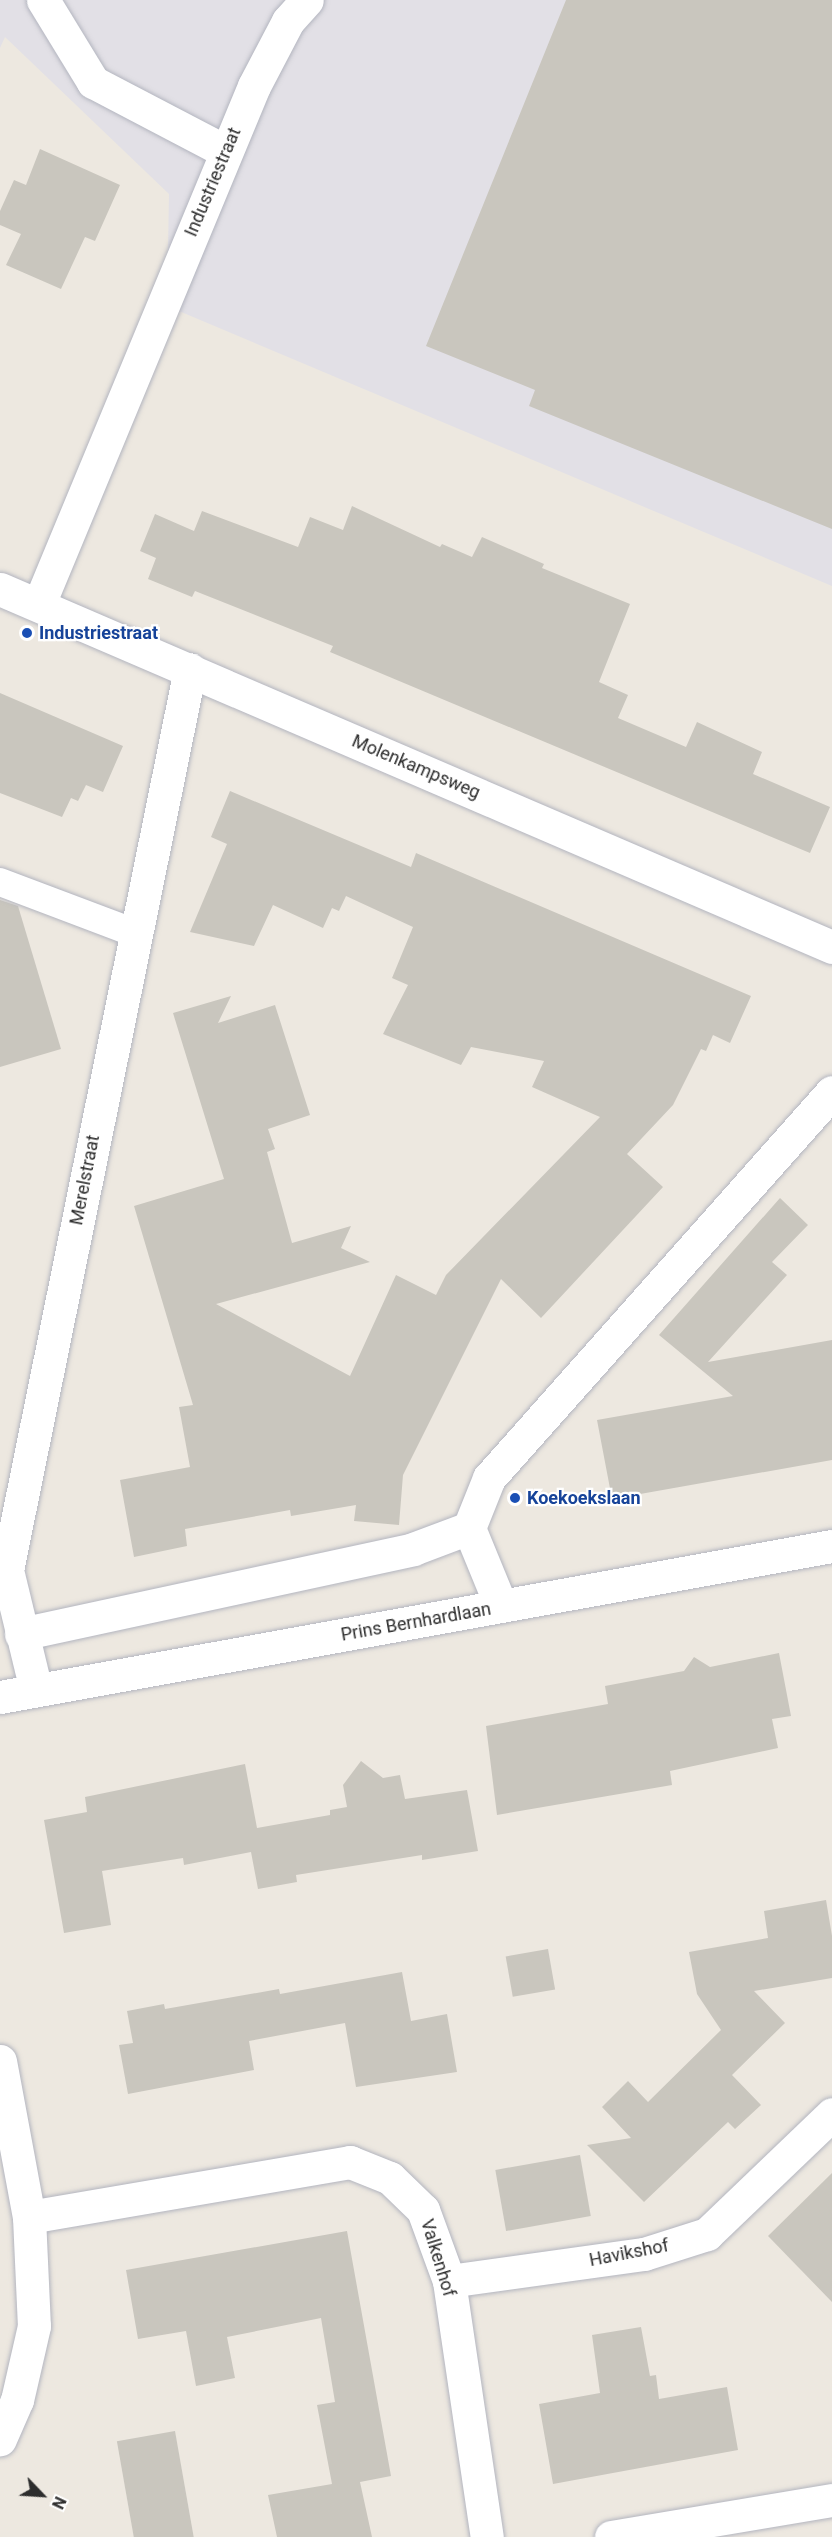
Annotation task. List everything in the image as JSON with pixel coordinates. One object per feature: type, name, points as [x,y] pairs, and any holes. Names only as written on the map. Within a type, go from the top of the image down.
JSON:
[{"type":"street","points":[[43,0],[93,82],[225,151]]},
{"type":"street","name":"Industriestraat","points":[[39,604],[225,151],[288,21],[307,0]]},
{"type":"street","name":"Molenkampsweg","points":[[0,589],[832,947]]},
{"type":"street","name":"Merelstraat","points":[[36,1690],[4,1570],[190,669]]},
{"type":"street","points":[[501,1606],[469,1528],[489,1478],[832,1092]]},
{"type":"street","points":[[21,1634],[413,1549],[469,1528]]},
{"type":"street","name":"Prins Bernhardlaan","points":[[0,1696],[832,1546]]},
{"type":"street","points":[[0,2061],[29,2217],[34,2326],[17,2400],[0,2439]]},
{"type":"street","name":"Havikshof","points":[[449,2281],[644,2254],[707,2234],[832,2114]]},
{"type":"street","name":"Valkenhof","points":[[29,2217],[350,2162],[390,2178],[423,2210],[449,2281],[487,2537]]},
{"type":"street","points":[[611,2537],[832,2500]]},
{"type":"lane","points":[[0,882],[135,933]]},
{"type":"shaded area","points":[[0,0],[832,0],[832,586],[167,306],[169,194],[5,37],[0,48]]},
{"type":"building","points":[[566,0],[832,0],[832,529],[529,406],[535,390],[426,346]]},
{"type":"building","points":[[40,149],[120,185],[95,241],[85,237],[61,289],[6,265],[21,234],[0,225],[0,211],[14,180],[26,185]]},
{"type":"building","points":[[352,506],[440,547],[442,544],[472,557],[482,537],[544,564],[542,568],[630,604],[599,682],[628,695],[618,718],[686,747],[697,722],[762,752],[753,774],[830,807],[810,853],[330,652],[333,646],[195,591],[192,597],[148,579],[156,558],[140,551],[155,514],[194,531],[202,511],[298,547],[310,517],[343,530]]},
{"type":"building","points":[[0,693],[123,746],[103,792],[86,785],[78,801],[71,798],[62,817],[0,793]]},
{"type":"building","points":[[230,791],[411,867],[416,853],[751,996],[730,1043],[713,1035],[706,1051],[701,1049],[673,1105],[627,1154],[663,1187],[541,1318],[501,1279],[403,1475],[399,1525],[354,1521],[356,1505],[291,1516],[290,1510],[185,1529],[187,1546],[134,1557],[120,1480],[190,1467],[179,1407],[193,1405],[134,1206],[224,1179],[173,1013],[231,996],[218,1023],[275,1005],[310,1115],[268,1129],[275,1149],[267,1152],[292,1243],[351,1226],[341,1248],[370,1262],[216,1304],[350,1376],[396,1275],[436,1295],[446,1275],[600,1117],[532,1087],[544,1061],[471,1047],[461,1065],[383,1034],[408,985],[392,978],[413,927],[346,896],[339,911],[332,908],[323,928],[273,905],[254,946],[190,932],[227,844],[211,837]]},
{"type":"building","points":[[0,900],[18,906],[61,1049],[0,1067]]},
{"type":"building","points":[[780,1198],[808,1225],[772,1262],[787,1275],[708,1362],[832,1340],[832,1460],[612,1499],[597,1420],[733,1396],[659,1335]]},
{"type":"building","points":[[779,1653],[791,1716],[772,1719],[778,1748],[670,1771],[672,1785],[497,1815],[486,1726],[608,1704],[605,1686],[684,1671],[694,1657],[710,1667]]},
{"type":"building","points":[[361,1761],[383,1778],[400,1775],[405,1799],[467,1790],[478,1851],[422,1860],[422,1855],[296,1875],[297,1882],[258,1889],[251,1852],[184,1865],[183,1858],[102,1871],[111,1925],[64,1933],[44,1820],[87,1812],[85,1797],[245,1764],[257,1828],[330,1815],[330,1810],[347,1807],[343,1785]]},
{"type":"building","points":[[826,1900],[832,1936],[832,1978],[754,1991],[785,2023],[732,2075],[761,2105],[735,2129],[728,2122],[644,2202],[587,2145],[631,2138],[602,2107],[628,2081],[648,2102],[721,2030],[697,1994],[689,1952],[768,1938],[764,1911]]},
{"type":"building","points":[[548,1949],[555,1989],[513,1997],[506,1956]]},
{"type":"building","points":[[402,1972],[411,2021],[447,2014],[457,2072],[356,2087],[345,2023],[249,2041],[254,2070],[128,2094],[119,2045],[133,2043],[127,2011],[164,2004],[165,2009],[279,1989],[280,1994]]},
{"type":"building","points":[[580,2155],[591,2216],[506,2231],[495,2170]]},
{"type":"building","points":[[832,2173],[832,2302],[768,2236]]},
{"type":"building","points":[[347,2231],[391,2476],[360,2482],[372,2537],[277,2537],[268,2495],[332,2484],[317,2405],[335,2402],[321,2318],[227,2337],[235,2378],[196,2386],[186,2331],[138,2339],[126,2270]]},
{"type":"building","points":[[641,2327],[650,2376],[656,2375],[659,2399],[727,2387],[738,2450],[553,2484],[539,2404],[600,2393],[592,2335]]},
{"type":"building","points":[[175,2431],[194,2537],[134,2537],[117,2441]]},
{"type":"place","name":"Industriestraat","points":[[27,633]]},
{"type":"place","name":"Koekoekslaan","points":[[515,1498]]}]
